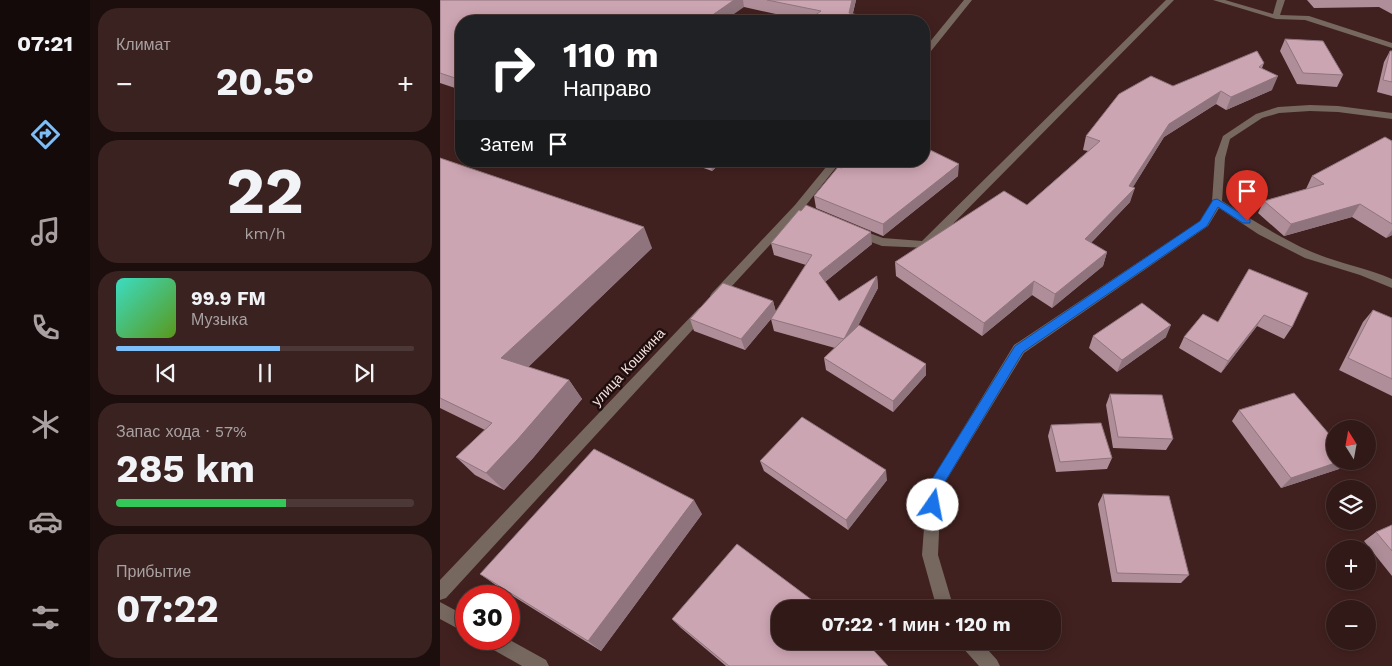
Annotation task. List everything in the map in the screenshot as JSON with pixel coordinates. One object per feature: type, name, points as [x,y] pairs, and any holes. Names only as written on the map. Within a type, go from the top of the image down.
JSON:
[{"type":"street","points":[[930,47],[968,0]]},
{"type":"street","points":[[845,227],[882,242],[925,245],[1170,0]]},
{"type":"street","points":[[1217,0],[1276,17],[1306,18],[1392,46]]},
{"type":"street","points":[[1276,17],[1281,0]]},
{"type":"street","points":[[943,600],[930,555],[934,488],[1019,349],[1204,223],[1217,202],[1220,158],[1226,138],[1259,116],[1278,110],[1310,108],[1338,109],[1392,116]]},
{"type":"street","name":"улица Кошкина","points":[[440,592],[803,209],[832,167]]},
{"type":"street","points":[[1217,202],[1262,231],[1309,255],[1364,272],[1392,284]]},
{"type":"street","points":[[440,610],[455,619]]},
{"type":"street","points":[[511,650],[540,666]]},
{"type":"street","points":[[976,650],[991,666]]},
{"type":"building","points":[[440,0],[734,0],[713,15],[455,15],[455,78],[440,73]]},
{"type":"building","points":[[767,0],[852,0],[849,13],[858,15],[815,15],[821,11]]},
{"type":"building","points":[[1285,39],[1323,41],[1343,75],[1303,73]]},
{"type":"building","points":[[1257,51],[1264,63],[1259,67],[1278,76],[1231,97],[1221,91],[1169,124],[1129,186],[1135,188],[1085,239],[1107,252],[1055,294],[1034,281],[984,323],[895,262],[1004,191],[1027,205],[1100,141],[1086,136],[1119,94],[1151,76],[1173,86]]},
{"type":"building","points":[[1390,51],[1392,51],[1392,82],[1383,80]]},
{"type":"building","points":[[1385,137],[1392,141],[1392,224],[1360,204],[1291,224],[1264,201],[1324,184],[1312,176]]},
{"type":"building","points":[[930,150],[959,164],[883,224],[814,196],[838,167],[930,167]]},
{"type":"building","points":[[440,158],[455,163],[455,167],[467,167],[644,227],[501,358],[569,380],[486,473],[456,457],[492,423],[440,398]]},
{"type":"building","points":[[806,205],[871,232],[819,273],[839,301],[877,276],[844,339],[771,319],[812,255],[771,243],[799,210],[801,211]]},
{"type":"building","points":[[1249,269],[1308,293],[1292,327],[1264,315],[1228,361],[1184,337],[1203,314],[1218,322]]},
{"type":"building","points":[[723,283],[773,301],[741,339],[690,319]]},
{"type":"building","points":[[1142,303],[1171,325],[1122,360],[1093,336]]},
{"type":"building","points":[[1373,310],[1392,318],[1392,379],[1348,358]]},
{"type":"building","points":[[859,325],[926,364],[893,401],[824,358]]},
{"type":"building","points":[[1294,393],[1326,430],[1326,466],[1291,478],[1239,410]]},
{"type":"building","points":[[1110,394],[1162,395],[1173,439],[1118,437]]},
{"type":"building","points":[[802,417],[886,470],[846,520],[760,461]]},
{"type":"building","points":[[1101,423],[1112,458],[1060,462],[1051,425]]},
{"type":"building","points":[[594,449],[694,500],[588,641],[520,599],[520,585],[498,585],[480,574]]},
{"type":"building","points":[[1103,494],[1169,496],[1189,575],[1117,573]]},
{"type":"building","points":[[1392,525],[1392,551],[1376,532]]},
{"type":"building","points":[[737,544],[812,600],[771,600],[771,650],[873,650],[888,666],[729,666],[672,619]]},
{"type":"route","points":[[933,505],[934,488],[1019,349],[1204,223],[1217,202],[1247,221]]}]
